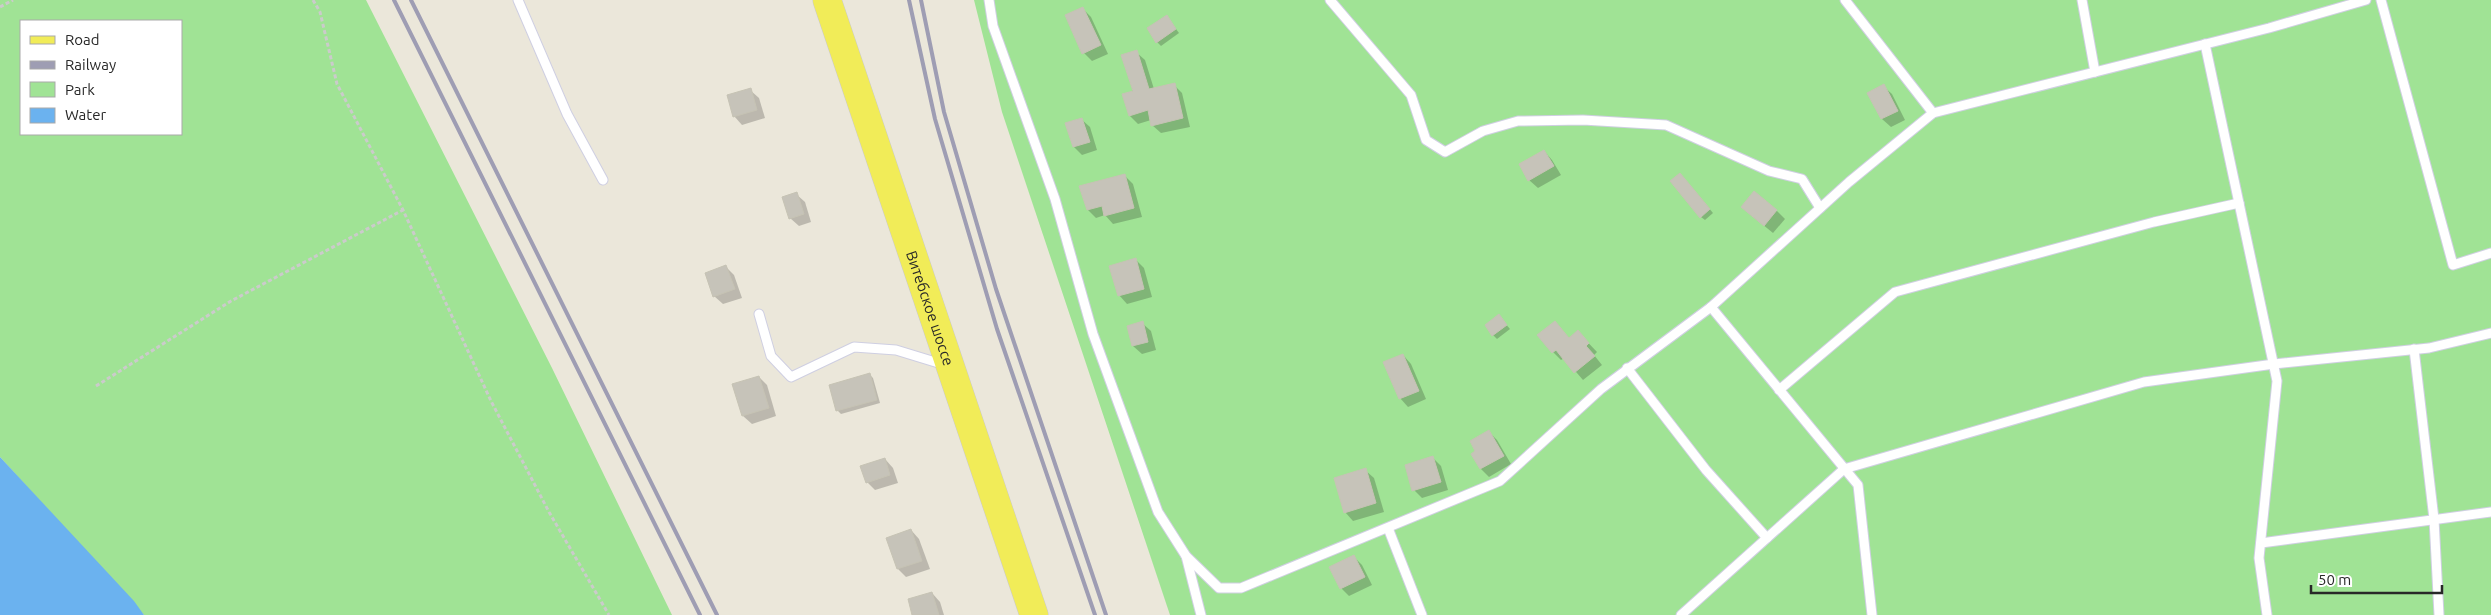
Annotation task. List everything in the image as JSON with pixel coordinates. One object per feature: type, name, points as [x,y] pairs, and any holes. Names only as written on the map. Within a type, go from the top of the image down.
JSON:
[{"type":"main road","name":"Витебское шоссе","points":[[827,0],[1034,615]]},
{"type":"lane","points":[[518,0],[567,114],[603,180]]},
{"type":"lane","points":[[989,0],[993,26],[1055,199],[1092,334],[1158,512],[1186,556],[1219,588],[1241,588],[1500,481],[1627,368],[1711,307],[1820,208],[1933,113],[2205,44],[2366,0]]},
{"type":"lane","points":[[1330,0],[1411,95],[1426,140],[1444,152],[1483,131],[1518,122],[1583,120],[1666,125],[1768,171],[1802,179],[1820,208]]},
{"type":"lane","points":[[1845,0],[1933,113]]},
{"type":"lane","points":[[2082,0],[2095,72]]},
{"type":"lane","points":[[2382,0],[2453,265],[2491,253]]},
{"type":"lane","points":[[2205,44],[2278,380],[2259,558],[2267,615]]},
{"type":"lane","points":[[1779,390],[1896,292],[2154,222],[2239,203]]},
{"type":"lane","points":[[1711,307],[1858,485],[1872,615]]},
{"type":"lane","points":[[759,314],[771,356],[791,377],[854,348],[896,350],[950,366]]},
{"type":"lane","points":[[1681,615],[1844,469],[2144,382],[2274,364],[2414,349],[2491,333]]},
{"type":"lane","points":[[2414,349],[2434,519],[2440,615]]},
{"type":"lane","points":[[1627,368],[1706,470],[1767,538]]},
{"type":"lane","points":[[2260,543],[2491,512]]},
{"type":"lane","points":[[1388,528],[1422,615]]},
{"type":"lane","points":[[1186,556],[1201,615]]},
{"type":"path","points":[[0,8],[13,0]]},
{"type":"path","points":[[313,0],[320,12],[337,84],[403,210],[491,401],[549,512],[610,615]]},
{"type":"path","points":[[96,386],[231,301],[403,210]]},
{"type":"green space","points":[[0,0],[366,0],[552,368],[672,615],[144,615],[0,457]]},
{"type":"green space","points":[[974,0],[2491,0],[2491,615],[1170,615],[1002,112]]},
{"type":"water","points":[[0,457],[134,601],[144,615],[0,615]]},
{"type":"building","points":[[1083,7],[1101,45],[1082,54],[1065,15]]},
{"type":"building","points":[[1167,15],[1176,29],[1156,43],[1147,28]]},
{"type":"building","points":[[1137,50],[1149,89],[1175,83],[1183,118],[1151,126],[1148,110],[1129,116],[1122,94],[1133,91],[1121,55]]},
{"type":"building","points":[[1884,84],[1898,111],[1881,119],[1867,93]]},
{"type":"building","points":[[751,88],[757,110],[733,117],[727,95]]},
{"type":"building","points":[[1082,118],[1090,142],[1073,147],[1065,123]]},
{"type":"building","points":[[1544,150],[1554,166],[1528,181],[1519,164]]},
{"type":"building","points":[[1680,173],[1710,209],[1700,218],[1670,181]]},
{"type":"building","points":[[1125,174],[1134,208],[1104,216],[1102,206],[1087,210],[1079,186]]},
{"type":"building","points":[[1754,191],[1777,210],[1764,226],[1741,207]]},
{"type":"building","points":[[797,192],[804,214],[789,219],[782,197]]},
{"type":"building","points":[[1136,258],[1144,289],[1118,296],[1109,266]]},
{"type":"building","points":[[726,265],[735,289],[713,297],[705,273]]},
{"type":"building","points":[[1499,314],[1507,325],[1492,336],[1485,325]]},
{"type":"building","points":[[1143,321],[1148,342],[1132,346],[1127,326]]},
{"type":"building","points":[[1555,321],[1569,338],[1578,330],[1589,343],[1586,346],[1595,356],[1574,373],[1556,350],[1552,353],[1537,335]]},
{"type":"building","points":[[1403,354],[1419,391],[1399,399],[1383,362]]},
{"type":"building","points":[[870,373],[877,400],[836,411],[829,385]]},
{"type":"building","points":[[759,376],[769,408],[742,416],[732,384]]},
{"type":"building","points":[[1489,430],[1504,456],[1480,469],[1471,454],[1475,451],[1470,441]]},
{"type":"building","points":[[1433,456],[1441,482],[1412,491],[1405,465]]},
{"type":"building","points":[[885,458],[890,475],[866,483],[860,466]]},
{"type":"building","points":[[1366,468],[1376,503],[1344,513],[1334,478]]},
{"type":"building","points":[[911,529],[922,561],[897,569],[886,538]]},
{"type":"building","points":[[1354,555],[1365,577],[1340,589],[1329,567]]},
{"type":"building","points":[[932,592],[939,615],[912,615],[908,599]]},
{"type":"railway","points":[[394,0],[700,615]]},
{"type":"railway","points":[[411,0],[717,615]]},
{"type":"railway","points":[[909,0],[935,119],[997,329],[1095,615]]},
{"type":"railway","points":[[921,0],[944,112],[996,289],[1106,615]]}]
